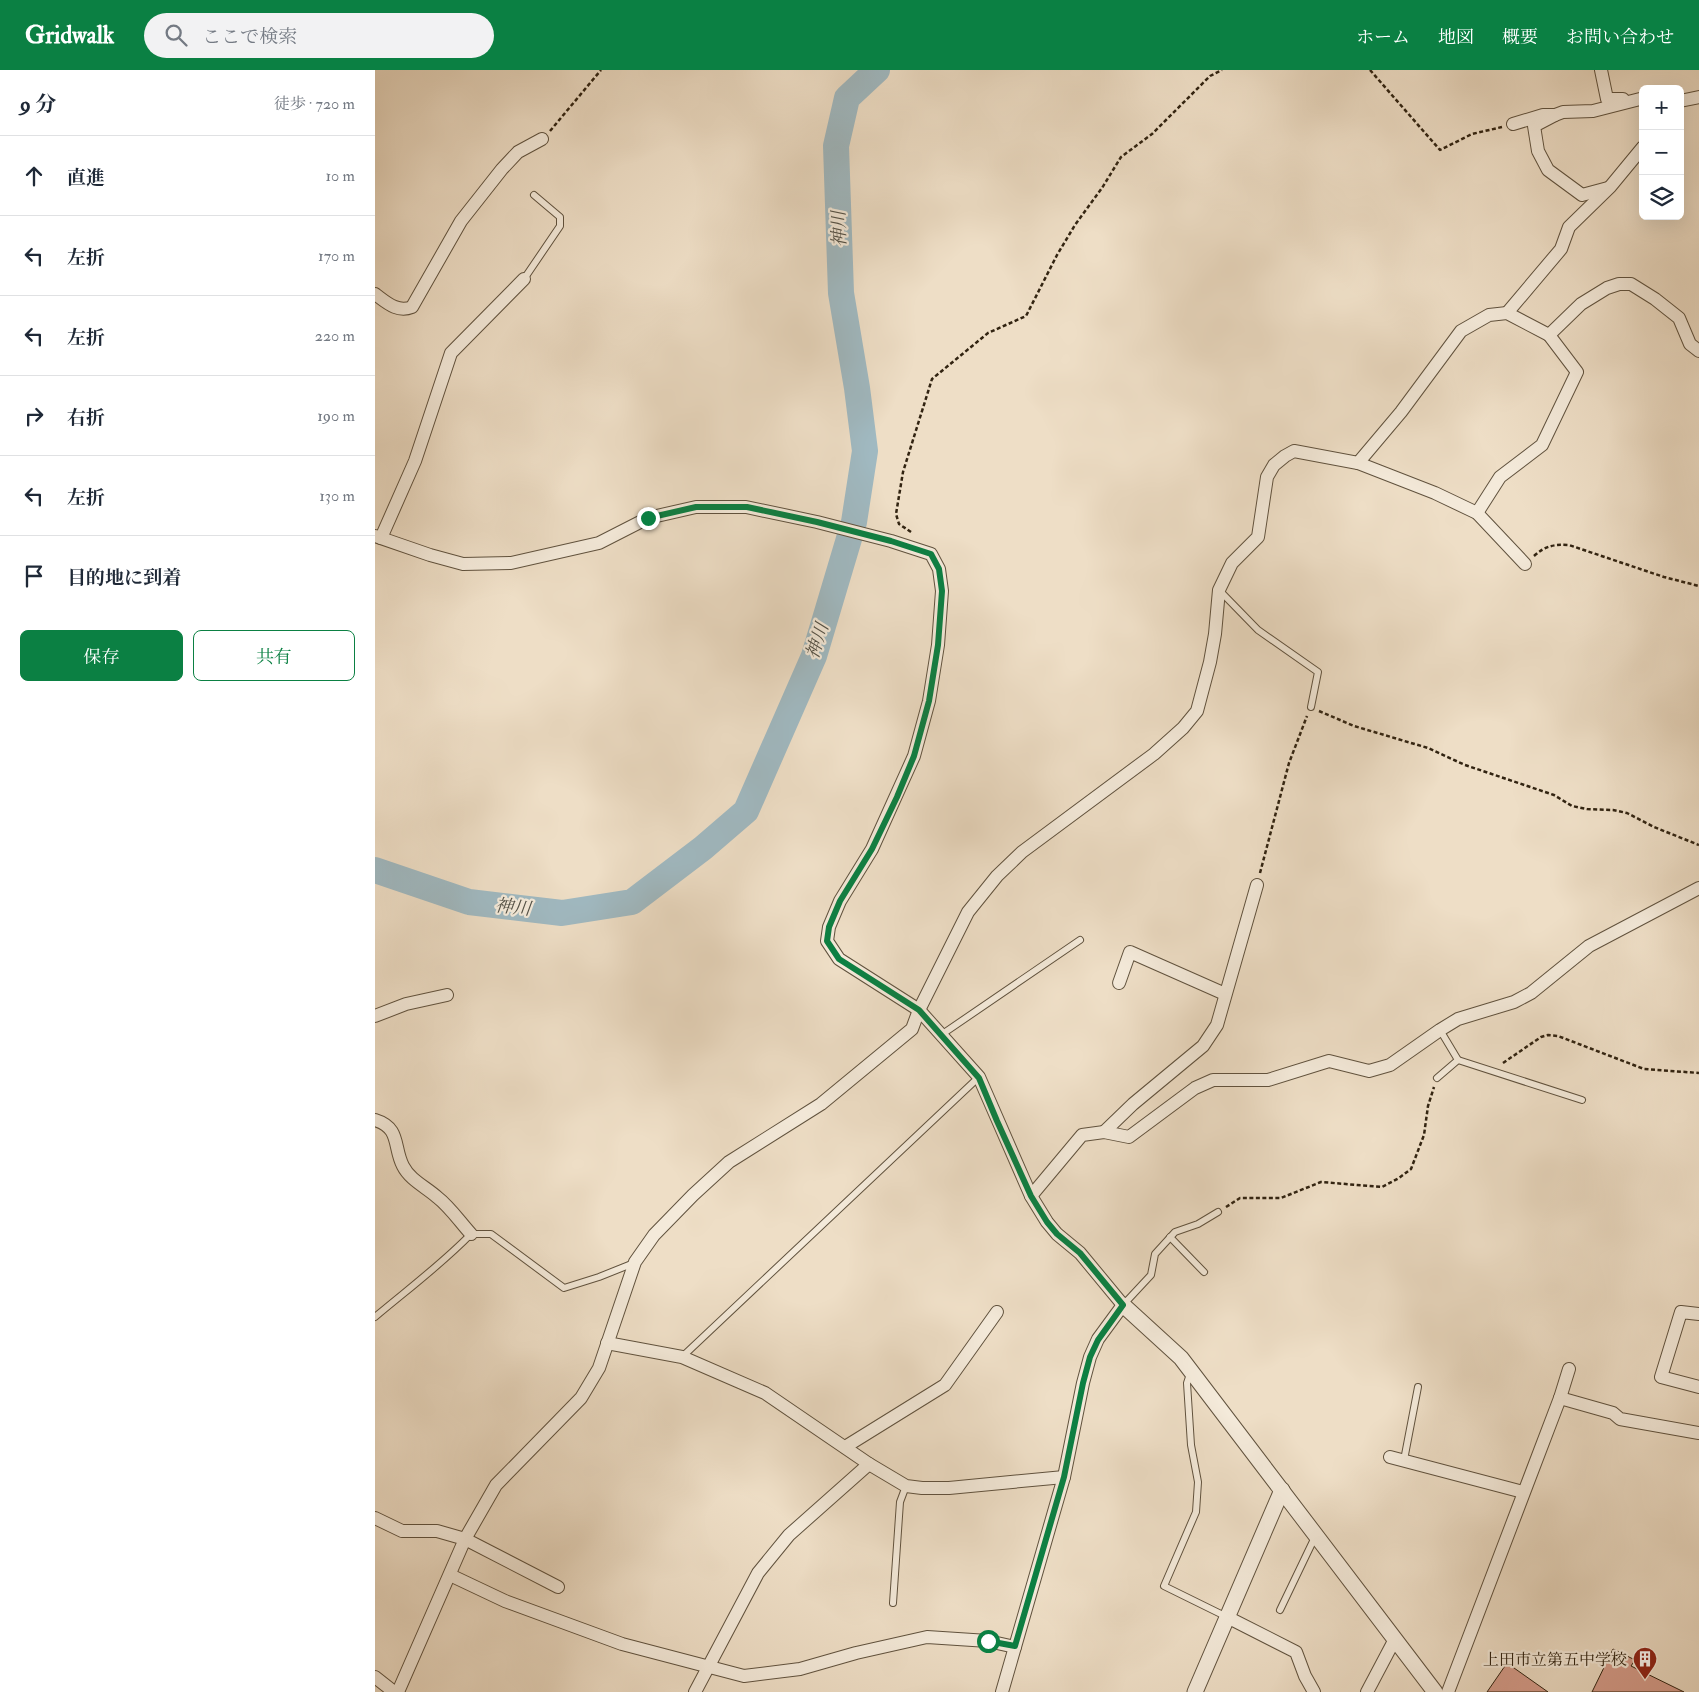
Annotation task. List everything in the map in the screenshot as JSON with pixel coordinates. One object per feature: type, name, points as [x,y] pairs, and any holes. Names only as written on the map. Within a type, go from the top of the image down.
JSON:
[{"type":"street","points":[[1601,70],[1607,99],[1639,99]]},
{"type":"street","points":[[1684,100],[1699,97]]},
{"type":"street","points":[[1610,187],[1582,195],[1548,170],[1538,151],[1534,126],[1563,112],[1593,111],[1639,100]]},
{"type":"street","points":[[1513,124],[1543,114],[1555,115]]},
{"type":"street","points":[[375,294],[395,308],[405,310],[412,307],[461,221],[502,169],[518,152],[542,139]]},
{"type":"street","points":[[1507,313],[1561,249],[1569,228],[1610,187],[1639,152]]},
{"type":"street","points":[[524,279],[451,353],[415,461],[378,537],[429,555],[463,564],[511,562],[538,558],[599,543],[648,518],[696,507],[747,507],[817,522],[891,541],[931,554],[939,569],[942,591],[938,645],[929,701],[911,764],[872,849],[840,901],[829,927],[827,941],[839,959],[919,1010],[979,1078],[1031,1196],[1052,1228],[1080,1253],[1123,1305],[1181,1358],[1435,1692]]},
{"type":"street","points":[[1549,335],[1581,304],[1607,288],[1619,284],[1631,284],[1679,318],[1690,344],[1699,351]]},
{"type":"street","points":[[1358,463],[1401,412],[1461,331],[1489,315],[1507,313],[1549,335],[1577,372],[1542,445],[1500,477],[1477,513]]},
{"type":"street","points":[[398,1692],[465,1539],[496,1485],[581,1398],[599,1368],[635,1262],[654,1235],[729,1162],[821,1104],[912,1030],[919,1010],[968,912],[997,876],[1021,852],[1154,754],[1183,728],[1197,711],[1211,662],[1219,590],[1231,563],[1258,537],[1267,477],[1275,465],[1285,456],[1294,452],[1358,463],[1435,493],[1477,513],[1525,564]]},
{"type":"street","points":[[1104,1132],[1133,1104],[1203,1046],[1217,1025],[1257,885]]},
{"type":"street","points":[[1031,1196],[1081,1135],[1104,1132],[1129,1136],[1195,1088],[1213,1080],[1268,1080],[1329,1061],[1369,1070],[1390,1065],[1458,1019],[1514,1002],[1531,992],[1589,946],[1699,888]]},
{"type":"street","points":[[1119,983],[1130,952],[1225,994]]},
{"type":"street","points":[[375,1016],[406,1004],[447,995]]},
{"type":"street","points":[[375,1120],[385,1123],[393,1132],[403,1167],[418,1184],[438,1198],[471,1234]]},
{"type":"street","points":[[1002,1692],[1064,1477],[1090,1357],[1098,1340],[1123,1305]]},
{"type":"street","points":[[845,1447],[945,1385],[997,1312]]},
{"type":"street","points":[[1699,1314],[1681,1312],[1661,1377],[1699,1387]]},
{"type":"street","points":[[607,1343],[682,1357],[765,1393],[869,1464],[906,1486],[949,1488],[1064,1477]]},
{"type":"street","points":[[1448,1692],[1560,1398],[1569,1369]]},
{"type":"street","points":[[1560,1398],[1613,1413],[1620,1419],[1699,1430]]},
{"type":"street","points":[[1390,1457],[1523,1492]]},
{"type":"street","points":[[695,1692],[758,1573],[789,1535],[869,1464]]},
{"type":"street","points":[[1195,1692],[1282,1490]]},
{"type":"street","points":[[375,1518],[401,1531],[437,1531],[465,1539],[558,1587]]},
{"type":"street","points":[[450,1575],[505,1601],[622,1644],[744,1676],[799,1670],[856,1653],[927,1637],[988,1641],[1015,1646]]},
{"type":"street","points":[[1227,1617],[1295,1652],[1314,1692]]},
{"type":"street","points":[[1367,1692],[1395,1639]]},
{"type":"street","points":[[375,1677],[394,1692]]},
{"type":"lane","points":[[524,279],[560,226],[560,217],[534,195]]},
{"type":"lane","points":[[1219,590],[1259,630],[1318,672],[1311,707]]},
{"type":"lane","points":[[941,1035],[1080,940]]},
{"type":"lane","points":[[1440,1030],[1458,1060],[1582,1100]]},
{"type":"lane","points":[[1437,1078],[1458,1060]]},
{"type":"lane","points":[[682,1357],[979,1078]]},
{"type":"lane","points":[[1123,1305],[1151,1275],[1155,1254],[1175,1232],[1197,1224],[1218,1212]]},
{"type":"lane","points":[[375,1317],[453,1252],[471,1234],[491,1234],[564,1288],[599,1277],[635,1262]]},
{"type":"lane","points":[[1170,1237],[1204,1272]]},
{"type":"lane","points":[[1191,1372],[1187,1383],[1191,1445],[1198,1482],[1197,1512],[1164,1586],[1227,1617]]},
{"type":"lane","points":[[1404,1460],[1418,1387]]},
{"type":"lane","points":[[893,1603],[900,1502],[906,1486]]},
{"type":"lane","points":[[1280,1610],[1316,1535]]},
{"type":"path","points":[[542,139],[601,70]]},
{"type":"path","points":[[913,533],[899,524],[896,514],[903,472],[932,379],[988,333],[1026,316],[1075,224],[1102,188],[1121,157],[1152,134],[1210,76],[1222,70]]},
{"type":"path","points":[[1370,70],[1440,150],[1472,134],[1513,124]]},
{"type":"path","points":[[1525,564],[1543,548],[1556,544],[1569,545],[1699,586]]},
{"type":"path","points":[[1257,885],[1289,763],[1311,707],[1354,726],[1428,748],[1465,765],[1554,795],[1572,806],[1627,813],[1654,827],[1699,845]]},
{"type":"path","points":[[1492,1071],[1548,1035],[1558,1036],[1644,1069],[1699,1073]]},
{"type":"path","points":[[1218,1212],[1240,1198],[1281,1198],[1321,1182],[1382,1187],[1399,1178],[1411,1169],[1423,1135],[1428,1106],[1437,1078]]},
{"type":"building","points":[[1613,1649],[1635,1660],[1631,1666],[1684,1692],[1592,1692]]},
{"type":"building","points":[[1507,1663],[1548,1692],[1487,1692]]},
{"type":"waterway","name":"神川","points":[[375,870],[469,902],[562,913],[632,902],[703,848],[746,811],[814,656],[854,522],[865,451],[857,388],[841,293],[836,146],[847,98],[877,70]]},
{"type":"place","name":"上田市立第五中学校","points":[[1645,1680]]},
{"type":"route","points":[[648,518],[696,507],[747,507],[891,541],[931,554],[939,569],[942,591],[938,645],[929,701],[914,756],[872,849],[840,901],[829,927],[827,941],[839,959],[919,1010],[979,1078],[1031,1196],[1047,1222],[1057,1234],[1080,1253],[1123,1305],[1098,1340],[1090,1357],[1064,1477],[1015,1646],[988,1641]]}]
